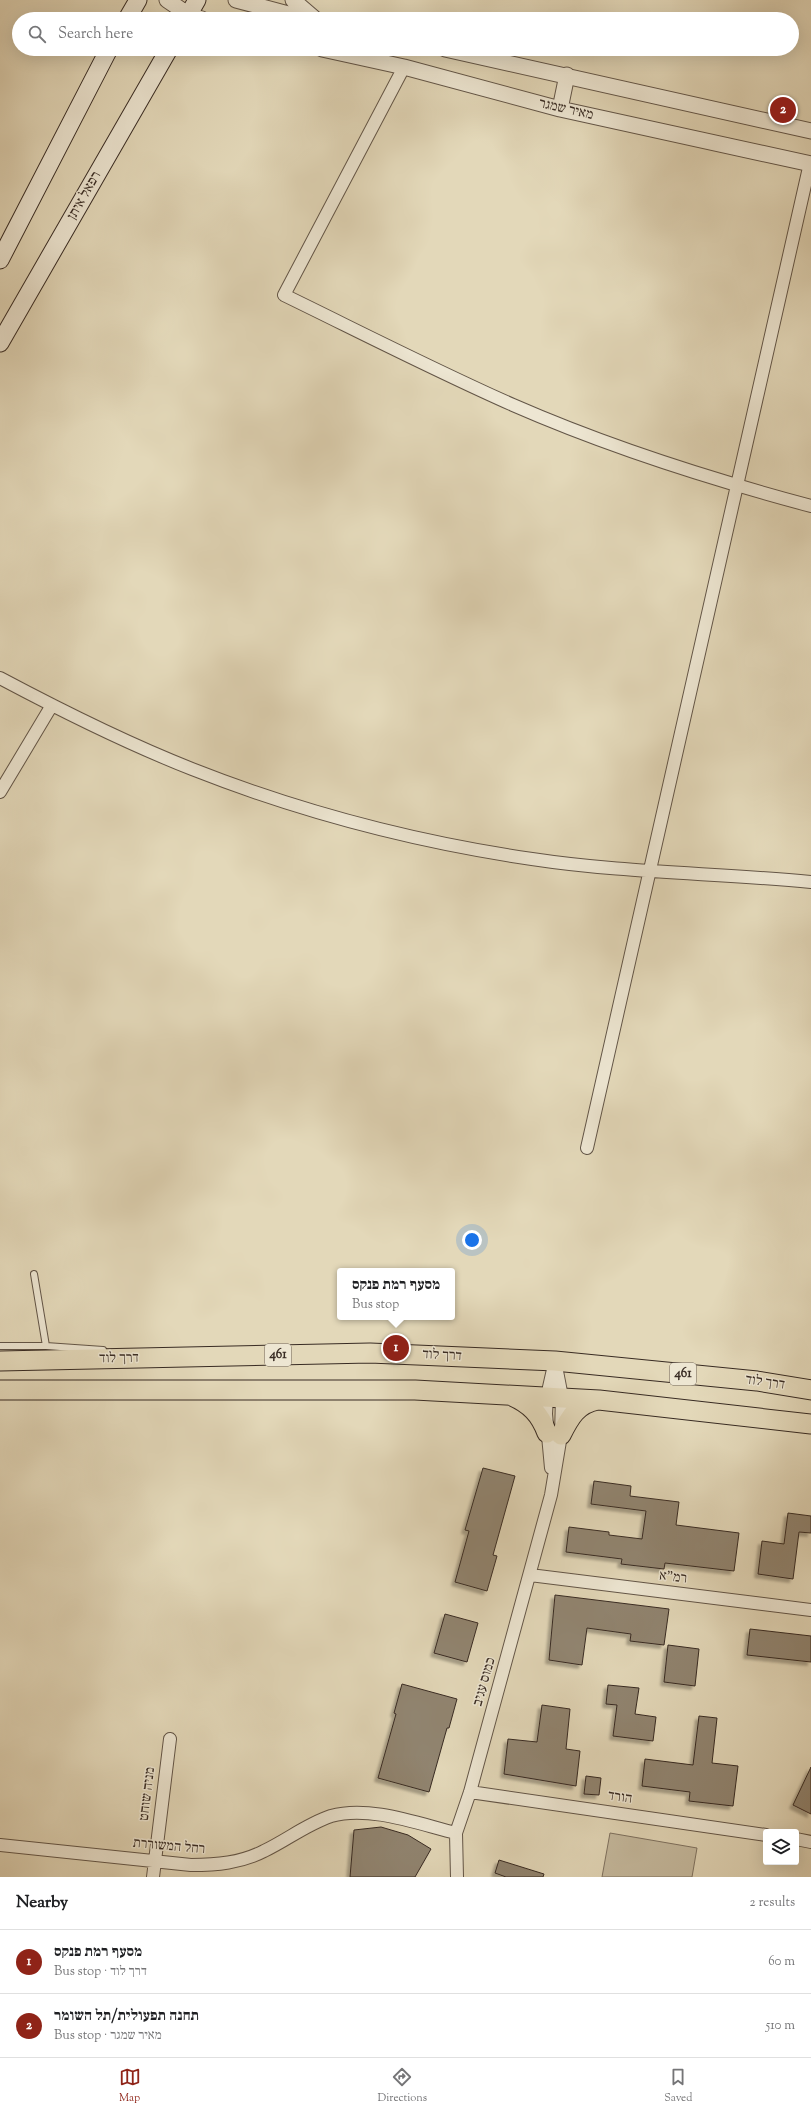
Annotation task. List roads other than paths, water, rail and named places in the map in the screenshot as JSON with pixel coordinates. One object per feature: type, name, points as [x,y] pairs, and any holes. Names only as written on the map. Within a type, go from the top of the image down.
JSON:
[{"type":"main road","points":[[130,12],[138,0]]},
{"type":"main road","points":[[194,12],[197,0]]},
{"type":"main road","points":[[0,260],[105,56]]},
{"type":"main road","name":"רפאל איתן","points":[[0,343],[165,56]]},
{"type":"main road","name":"דרך לוד","points":[[0,1360],[370,1353],[555,1361],[757,1381],[811,1390]]},
{"type":"main road","points":[[0,1390],[415,1390],[555,1396],[811,1424]]},
{"type":"main road","points":[[509,1394],[532,1407],[554,1434],[578,1408],[585,1403],[599,1400]]},
{"type":"street","points":[[167,0],[184,12]]},
{"type":"street","points":[[236,0],[281,12]]},
{"type":"street","points":[[293,0],[307,12]]},
{"type":"street","name":"מאיר שמגר","points":[[354,56],[404,67],[560,109],[811,164]]},
{"type":"street","points":[[478,56],[811,131]]},
{"type":"street","points":[[404,67],[284,295],[514,405],[665,462],[811,506]]},
{"type":"street","points":[[560,109],[567,75]]},
{"type":"street","points":[[587,1148],[811,164]]},
{"type":"street","points":[[0,678],[52,705],[191,769],[328,815],[431,841],[494,854],[535,860],[649,872],[811,882]]},
{"type":"street","points":[[0,792],[52,705]]},
{"type":"street","name":"כמוס עגיב","points":[[457,1877],[456,1833],[470,1792],[551,1495],[555,1361]]},
{"type":"street","name":"רמ\"א","points":[[530,1575],[811,1610]]},
{"type":"street","name":"מניה שוחט","points":[[153,1877],[170,1739]]},
{"type":"street","name":"הורד","points":[[470,1792],[763,1835]]},
{"type":"street","name":"רחל המשוררת","points":[[0,1845],[191,1865],[214,1865],[238,1861],[263,1852],[311,1824],[332,1816],[372,1813],[456,1833]]},
{"type":"street","points":[[799,1840],[811,1842]]},
{"type":"lane","points":[[34,1274],[46,1346]]},
{"type":"lane","points":[[0,1346],[46,1346],[105,1350],[145,1358]]},
{"type":"place","name":"תחנה תפעולית/תל השומר","points":[[783,110]]},
{"type":"place","name":"מסעף רמת פנקס","points":[[396,1348]]}]
